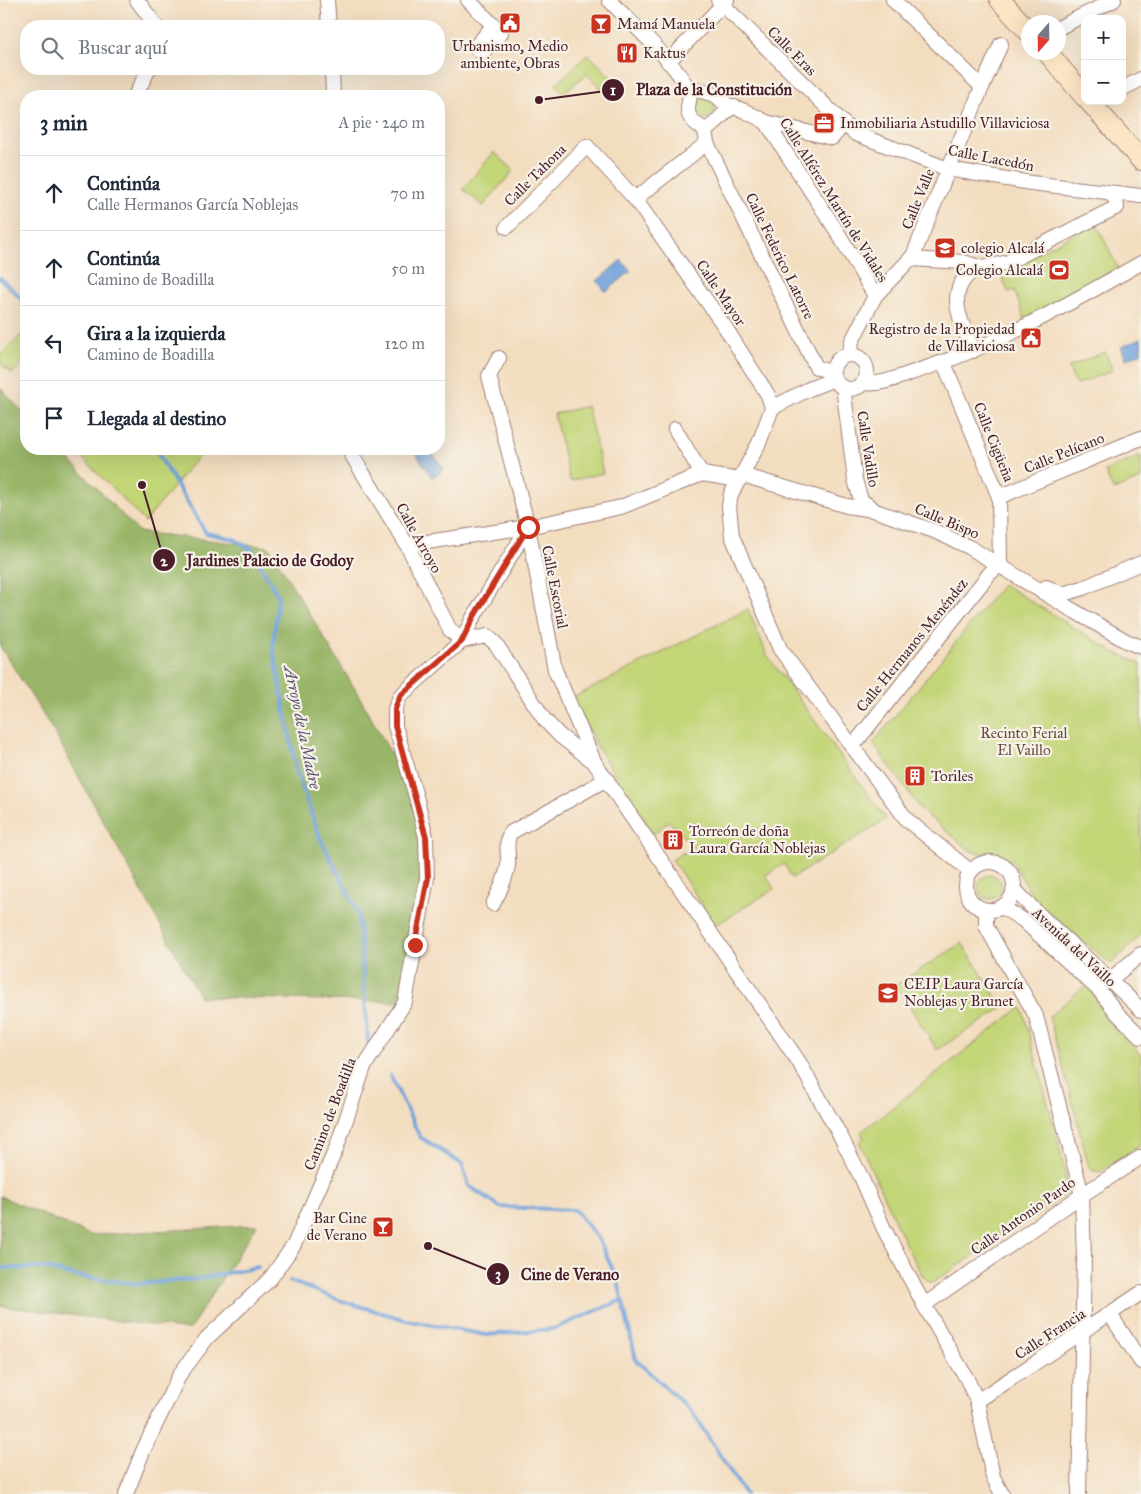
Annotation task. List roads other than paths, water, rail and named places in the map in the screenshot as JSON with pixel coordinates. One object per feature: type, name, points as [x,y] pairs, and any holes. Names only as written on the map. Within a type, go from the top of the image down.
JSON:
[{"type":"street","points":[[137,0],[152,20]]},
{"type":"street","points":[[327,0],[329,20]]},
{"type":"street","points":[[468,0],[494,25]]},
{"type":"street","points":[[609,0],[668,62],[687,87],[689,95],[687,112],[690,119],[706,136]]},
{"type":"street","points":[[894,0],[982,87]]},
{"type":"street","points":[[1000,0],[1021,23]]},
{"type":"street","points":[[1066,24],[1114,0]]},
{"type":"street","points":[[668,62],[722,2]]},
{"type":"street","name":"Calle Eras","points":[[722,2],[844,124]]},
{"type":"street","name":"Calle Valle","points":[[849,355],[852,341],[875,296],[913,256],[982,87],[1002,44]]},
{"type":"street","points":[[1054,60],[1081,90]]},
{"type":"street","points":[[138,90],[146,75]]},
{"type":"street","points":[[332,75],[333,90]]},
{"type":"street","points":[[1126,87],[1141,79]]},
{"type":"street","points":[[687,87],[715,95],[730,106],[766,122],[832,138],[844,124]]},
{"type":"street","points":[[1094,105],[1141,160]]},
{"type":"street","points":[[635,199],[706,136],[730,106]]},
{"type":"street","name":"Calle Alférez Martín de Vidales","points":[[766,122],[838,233],[875,296]]},
{"type":"street","name":"Calle Lacedón","points":[[844,124],[856,134],[948,169],[1031,183],[1141,196]]},
{"type":"street","name":"Calle Federico Latorre","points":[[706,136],[816,367],[833,376]]},
{"type":"street","name":"Calle Mayor","points":[[587,146],[635,199],[724,327],[768,395],[772,408]]},
{"type":"street","name":"Calle Tahona","points":[[507,227],[587,146]]},
{"type":"street","points":[[973,351],[956,305],[958,288],[968,274],[982,268],[1008,262],[1117,207],[1116,200],[1110,193]]},
{"type":"street","points":[[910,259],[963,262],[982,268]]},
{"type":"street","points":[[863,383],[875,384],[944,363],[973,351],[1080,297],[1141,263]]},
{"type":"street","points":[[849,355],[858,357],[865,365],[866,374],[863,383],[857,388],[849,389],[839,385],[833,376],[834,364],[840,358],[849,355]]},
{"type":"street","name":"Calle Escorial","points":[[499,358],[489,376],[528,527],[554,670],[594,762]]},
{"type":"street","name":"Calle Cigüeña","points":[[944,363],[998,497],[1000,565]]},
{"type":"street","points":[[833,376],[772,408],[759,443],[731,494],[729,506],[732,536],[780,649],[907,820],[970,871]]},
{"type":"street","name":"Calle Vadillo","points":[[849,389],[844,394],[855,480],[861,500],[873,510]]},
{"type":"street","points":[[407,545],[528,527],[620,507],[702,474],[675,429]]},
{"type":"street","name":"Calle Pelícano","points":[[998,497],[1141,438]]},
{"type":"street","name":"Calle Arroyo","points":[[352,455],[407,545],[450,630],[462,641]]},
{"type":"street","name":"Calle Bispo","points":[[702,474],[741,478],[847,506],[873,510],[934,531],[969,547],[1126,640],[1141,646]]},
{"type":"street","points":[[462,641],[478,610],[528,527]]},
{"type":"street","points":[[1018,577],[1063,594],[1083,588],[1141,563]]},
{"type":"street","name":"Calle Hermanos Menéndez","points":[[852,747],[990,573],[1000,565]]},
{"type":"street","points":[[478,610],[487,636],[496,644],[544,719],[560,736],[594,762],[607,779],[799,1062],[845,1145],[884,1229],[924,1305],[967,1378],[977,1401],[993,1477],[1002,1494]]},
{"type":"street","points":[[462,641],[487,636]]},
{"type":"street","name":"Camino de Boadilla","points":[[126,1494],[143,1451],[180,1374],[207,1338],[270,1279],[294,1245],[336,1149],[364,1067],[405,1002],[428,878],[426,837],[395,726],[395,709],[400,696],[462,641]]},
{"type":"street","points":[[493,904],[503,885],[508,865],[508,837],[510,833],[607,779]]},
{"type":"street","points":[[995,862],[1010,872],[1014,880],[1014,889],[1008,902],[1002,907],[986,910],[976,906],[970,899],[966,890],[966,880],[970,871],[977,865],[995,862]]},
{"type":"street","name":"Avenida del Vaillo","points":[[1014,889],[1141,1010]]},
{"type":"street","name":"Avenida del Vaillo","points":[[1002,907],[1024,920],[1099,990],[1118,1014],[1141,1037]]},
{"type":"street","points":[[986,910],[986,926],[1036,1016],[1082,1195],[1084,1258],[1079,1494]]},
{"type":"street","points":[[1111,980],[1141,954]]},
{"type":"street","name":"Calle Antonio Pardo","points":[[924,1305],[1141,1156]]},
{"type":"street","name":"Calle Francia","points":[[977,1401],[1141,1293]]},
{"type":"street","points":[[1110,1314],[1141,1362]]},
{"type":"water","points":[[621,260],[631,271],[606,292],[597,281]]},
{"type":"water","points":[[1141,338],[1141,353],[1126,359],[1121,347]]},
{"type":"water","points":[[417,455],[434,455],[444,470],[432,478]]},
{"type":"waterway","name":"Arroyo de la Madre","points":[[0,278],[20,297]]},
{"type":"waterway","name":"Arroyo de la Madre","points":[[159,455],[206,533],[234,539],[251,549],[278,596],[273,648],[297,773],[320,838],[358,912],[369,1052]]},
{"type":"waterway","name":"Arroyo de la Madre","points":[[390,1075],[420,1137],[462,1164],[469,1186],[500,1207],[575,1210],[599,1240],[618,1281],[636,1360],[692,1412],[745,1494]]},
{"type":"waterway","points":[[0,1268],[45,1268],[70,1275],[137,1284],[198,1279],[258,1267]]},
{"type":"waterway","points":[[290,1281],[342,1301],[406,1320],[486,1335],[553,1329],[622,1300]]},
{"type":"place","name":"Urbanismo, Medio ambiente, Obras","points":[[510,23]]},
{"type":"place","name":"Mamá Manuela","points":[[601,24]]},
{"type":"place","name":"Kaktus","points":[[627,53]]},
{"type":"place","name":"Plaza de la Constitución","points":[[539,100]]},
{"type":"place","name":"Inmobiliaria Astudillo Villaviciosa","points":[[824,123]]},
{"type":"place","name":"colegio Alcalá","points":[[945,248]]},
{"type":"place","name":"Colegio Alcalá","points":[[1059,270]]},
{"type":"place","name":"Registro de la Propiedad de Villaviciosa","points":[[1031,338]]},
{"type":"place","name":"Jardines Palacio de Godoy","points":[[142,485]]},
{"type":"place","name":"Toriles","points":[[915,776]]},
{"type":"place","name":"Torreón de doña Laura García Noblejas","points":[[673,840]]},
{"type":"place","name":"CEIP Laura García Noblejas y Brunet","points":[[888,993]]},
{"type":"place","name":"Bar Cine de Verano","points":[[383,1227]]},
{"type":"place","name":"Cine de Verano","points":[[428,1246]]},
{"type":"park label","name":"Recinto Ferial El Vaillo","points":[[1024,742]]}]
